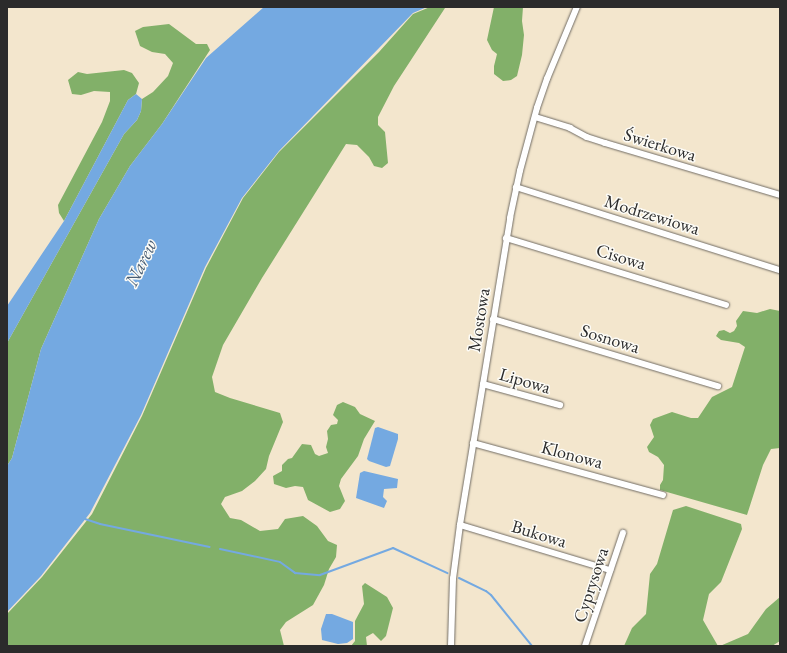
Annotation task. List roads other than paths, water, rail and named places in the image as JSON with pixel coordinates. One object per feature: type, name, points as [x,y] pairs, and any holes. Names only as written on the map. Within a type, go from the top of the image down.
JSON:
[{"type":"street","name":"Mostowa","points":[[451,646],[453,579],[460,525],[506,238],[516,187],[534,117],[547,79],[578,7]]},
{"type":"street","name":"Świerkowa","points":[[534,117],[570,128],[587,137],[605,143],[780,195]]},
{"type":"street","name":"Modrzewiowa","points":[[516,187],[780,270]]},
{"type":"street","name":"Cisowa","points":[[506,238],[726,305]]},
{"type":"street","name":"Sosnowa","points":[[493,319],[718,386]]},
{"type":"street","name":"Lipowa","points":[[483,384],[560,405]]},
{"type":"street","name":"Klonowa","points":[[473,443],[663,495]]},
{"type":"street","name":"Bukowa","points":[[460,525],[610,570]]},
{"type":"street","name":"Cyprysowa","points":[[586,646],[623,533]]},
{"type":"water","name":"Narew","points":[[264,7],[427,7],[413,13],[279,151],[242,198],[205,267],[141,415],[90,513],[41,576],[7,612],[7,466],[12,458],[41,349],[99,219],[130,166],[162,124],[206,58]]},
{"type":"water","points":[[136,94],[142,99],[141,111],[137,120],[124,134],[7,343],[7,306],[64,221],[128,100]]},
{"type":"water","points":[[378,427],[398,434],[398,439],[390,466],[386,467],[367,459],[375,428]]},
{"type":"water","points":[[364,471],[398,479],[397,488],[384,489],[383,497],[387,501],[384,508],[356,498],[360,473]]},
{"type":"water","points":[[326,614],[332,614],[353,622],[353,639],[347,643],[338,644],[322,640],[321,629]]},
{"type":"waterway","points":[[85,519],[100,524],[210,547]]},
{"type":"waterway","points":[[220,549],[280,562],[295,573],[320,575],[393,548],[447,573]]},
{"type":"waterway","points":[[459,578],[491,595],[532,646]]}]
